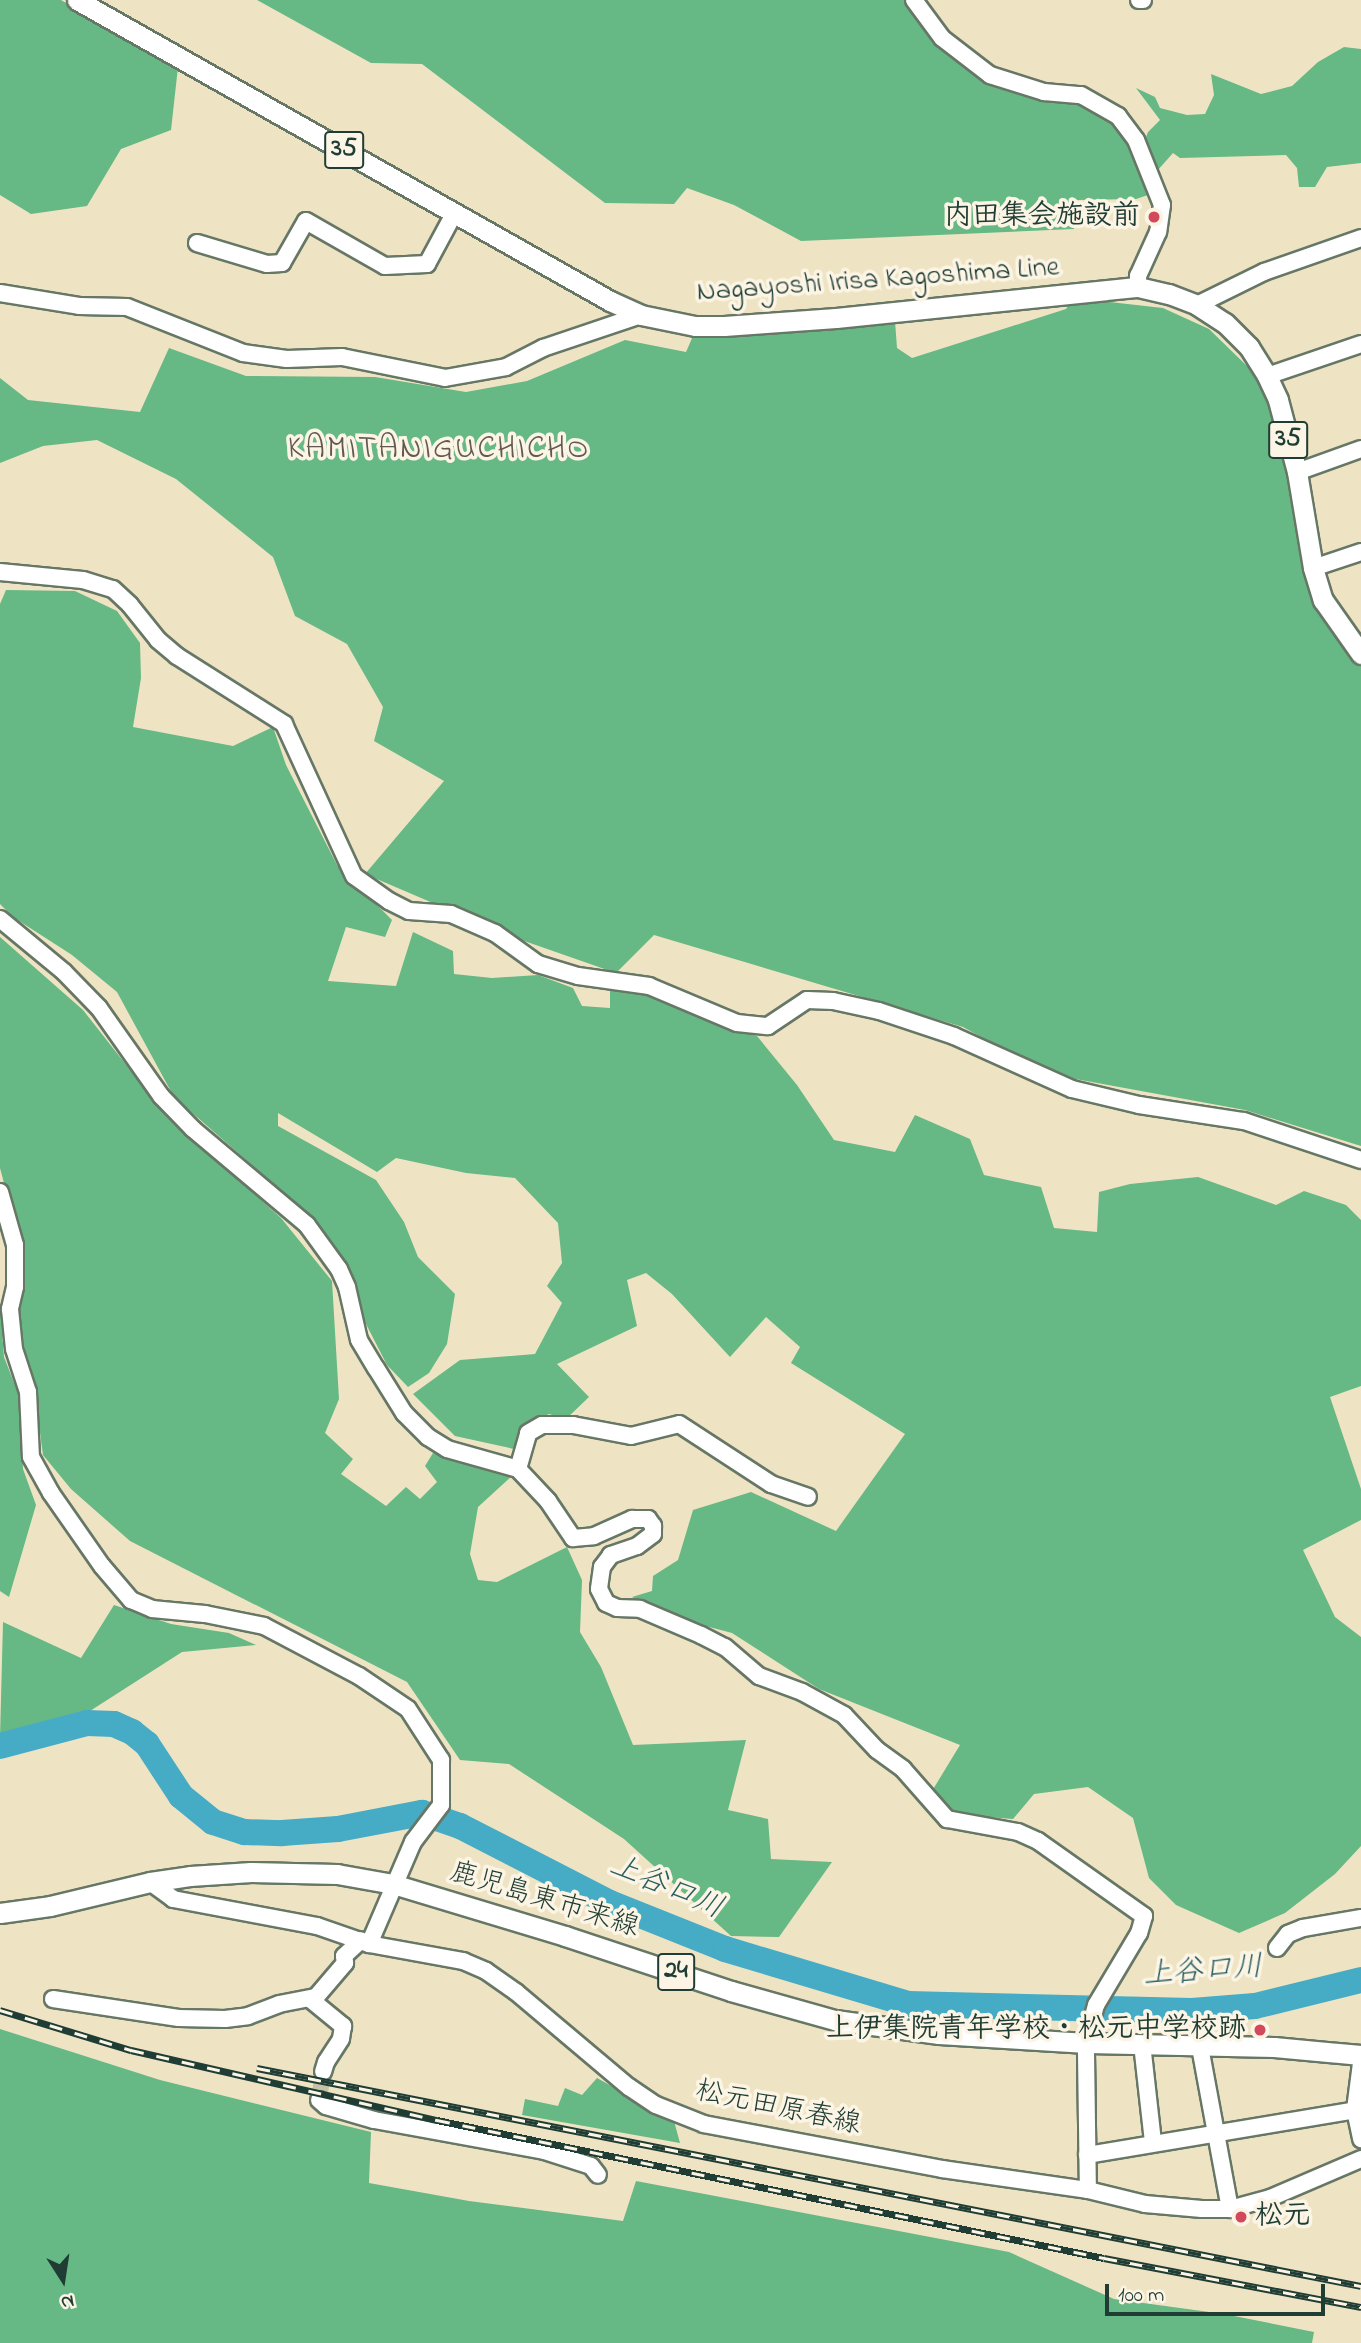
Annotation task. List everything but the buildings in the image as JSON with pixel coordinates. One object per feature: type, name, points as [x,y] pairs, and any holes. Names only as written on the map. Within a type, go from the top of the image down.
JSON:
[{"type":"main road","name":"Nagayoshi Irisa Kagoshima Line","points":[[76,0],[610,301],[641,315],[695,326],[724,326],[836,318],[1138,287],[1169,293],[1197,305],[1224,323],[1249,347],[1267,376],[1278,400],[1297,472],[1313,568],[1323,600],[1361,654]]},
{"type":"main road","name":"鹿児島東市来線","points":[[0,1913],[50,1906],[150,1882],[190,1876],[286,1871],[337,1874],[393,1884],[565,1936],[731,1991],[835,2020],[939,2034],[1089,2034],[1142,2044],[1274,2047],[1361,2055]]},
{"type":"street","points":[[914,0],[942,38],[990,75],[1044,92],[1081,95],[1118,116],[1136,140],[1152,173],[1162,205],[1158,232],[1139,276],[1138,287]]},
{"type":"street","points":[[197,243],[267,264],[282,263],[306,221],[385,265],[427,264],[455,212]]},
{"type":"street","points":[[1197,305],[1264,272],[1361,237]]},
{"type":"street","points":[[0,293],[79,306],[127,307],[243,352],[287,359],[342,357],[445,378],[506,367],[543,348],[641,315]]},
{"type":"street","points":[[1267,376],[1361,344]]},
{"type":"street","points":[[1297,472],[1361,449]]},
{"type":"street","points":[[1313,568],[1361,552]]},
{"type":"street","points":[[0,572],[83,580],[113,589],[130,605],[158,640],[177,656],[284,724],[354,876],[389,901],[409,911],[451,914],[495,933],[538,964],[578,976],[649,986],[737,1023],[768,1026],[807,1000],[844,1003],[879,1011],[954,1036],[1072,1089],[1139,1105],[1244,1121],[1361,1160]]},
{"type":"street","points":[[0,919],[64,972],[99,1008],[161,1096],[194,1129],[307,1225],[339,1269],[347,1287],[359,1340],[404,1413],[428,1437],[447,1449],[518,1469],[548,1501],[573,1538],[594,1536],[632,1518],[648,1519],[653,1526],[653,1534],[637,1546],[611,1555],[602,1567],[599,1590],[606,1603],[617,1608],[640,1609],[701,1635],[725,1647],[759,1676],[802,1692],[844,1715],[877,1750],[904,1769],[947,1819],[1018,1832],[1038,1841],[1144,1916],[1139,1933],[1097,2005],[1089,2034],[1088,2190]]},
{"type":"street","points":[[0,1192],[15,1245],[15,1287],[10,1309],[14,1349],[28,1392],[31,1457],[51,1493],[102,1566],[131,1600],[152,1609],[264,1626],[348,1670],[408,1709],[441,1760],[440,1805],[413,1842],[365,1942],[344,1956],[345,1964],[324,1990],[310,1999],[279,2004],[247,2017],[225,2020],[179,2018],[53,1999]]},
{"type":"street","points":[[518,1469],[528,1433],[542,1425],[573,1425],[631,1436],[679,1424],[771,1484],[808,1497]]},
{"type":"street","name":"松元田原春線","points":[[150,1882],[173,1899],[317,1926],[365,1942],[463,1961],[486,1971],[516,1992],[629,2087],[656,2105],[704,2124],[942,2169],[1088,2190],[1145,2204],[1230,2209],[1270,2198],[1361,2159]]},
{"type":"street","points":[[1277,1948],[1288,1934],[1303,1928],[1361,1918]]},
{"type":"street","points":[[310,1999],[343,2026],[341,2039],[326,2062],[323,2072]]},
{"type":"street","points":[[1142,2044],[1153,2143]]},
{"type":"street","points":[[1200,2047],[1230,2209]]},
{"type":"street","points":[[1361,2063],[1355,2110],[1361,2139]]},
{"type":"street","points":[[319,2100],[326,2106],[374,2120],[544,2151],[591,2166],[598,2175]]},
{"type":"street","points":[[1087,2155],[1355,2110]]},
{"type":"green space","points":[[0,0],[61,0],[178,67],[171,130],[121,149],[87,206],[31,214],[0,195]]},
{"type":"green space","points":[[257,0],[908,0],[920,24],[964,68],[995,84],[1043,100],[1080,102],[1115,122],[1130,143],[1151,194],[1136,199],[1077,200],[1074,229],[801,241],[734,205],[687,188],[674,204],[605,203],[422,64],[371,63]]},
{"type":"green space","points":[[1344,47],[1361,49],[1361,163],[1327,167],[1315,187],[1299,187],[1297,168],[1286,155],[1180,158],[1173,153],[1157,171],[1143,145],[1148,132],[1160,120],[1136,88],[1155,97],[1160,108],[1187,115],[1205,114],[1214,95],[1211,74],[1261,94],[1292,86],[1318,62]]},
{"type":"green space","points":[[1074,298],[1163,308],[1209,329],[1248,367],[1271,405],[1290,479],[1314,600],[1361,663],[1361,1146],[1245,1110],[1048,1074],[963,1027],[654,935],[616,973],[510,936],[365,874],[444,781],[374,741],[383,707],[347,644],[295,616],[273,557],[176,479],[97,440],[43,446],[0,463],[0,378],[28,400],[140,412],[169,348],[246,376],[375,377],[466,392],[527,381],[625,340],[686,352],[693,336],[895,321],[897,348],[912,358],[1066,309]]},
{"type":"green space","points":[[6,590],[75,591],[117,611],[140,643],[141,678],[133,727],[233,746],[273,727],[286,765],[337,865],[392,920],[385,937],[346,927],[328,981],[396,986],[413,932],[453,951],[454,974],[492,978],[538,975],[573,988],[582,1006],[610,1008],[610,985],[655,993],[757,1036],[797,1085],[834,1140],[895,1152],[915,1115],[970,1139],[984,1175],[1041,1187],[1054,1228],[1097,1232],[1099,1192],[1130,1184],[1198,1177],[1276,1205],[1304,1191],[1346,1205],[1361,1220],[1361,1386],[1330,1397],[1361,1489],[1361,1520],[1303,1550],[1335,1617],[1361,1637],[1361,1846],[1335,1874],[1285,1913],[1239,1933],[1176,1905],[1149,1878],[1133,1818],[1088,1787],[1034,1794],[1013,1819],[937,1813],[932,1791],[960,1745],[819,1689],[732,1633],[664,1615],[632,1597],[652,1591],[653,1576],[678,1560],[693,1510],[751,1492],[836,1531],[905,1434],[791,1363],[800,1347],[766,1317],[730,1357],[672,1294],[646,1273],[627,1280],[637,1326],[557,1364],[589,1397],[566,1419],[549,1414],[522,1426],[514,1449],[455,1436],[413,1394],[460,1360],[535,1354],[562,1303],[547,1286],[562,1263],[558,1223],[515,1178],[466,1173],[396,1158],[377,1172],[278,1113],[278,1126],[376,1180],[404,1222],[418,1257],[455,1294],[447,1344],[429,1373],[408,1387],[387,1365],[366,1324],[346,1262],[314,1219],[174,1097],[117,992],[72,955],[13,917],[0,904],[0,604]]},
{"type":"green space","points":[[0,937],[83,1010],[164,1113],[281,1218],[332,1281],[339,1399],[325,1433],[353,1459],[341,1474],[386,1506],[406,1487],[420,1499],[437,1482],[425,1466],[433,1453],[514,1474],[478,1507],[470,1554],[478,1580],[497,1582],[567,1547],[582,1580],[580,1632],[601,1667],[633,1745],[746,1740],[728,1810],[768,1819],[771,1859],[832,1862],[779,1937],[731,1936],[624,1839],[509,1764],[460,1760],[407,1682],[130,1541],[71,1489],[43,1455],[36,1403],[19,1322],[22,1251],[0,1168]]},
{"type":"green space","points":[[0,1303],[4,1357],[20,1398],[23,1469],[36,1505],[9,1597],[0,1591]]},
{"type":"green space","points":[[114,1605],[171,1624],[229,1633],[256,1645],[182,1652],[90,1711],[35,1731],[0,1737],[3,1622],[81,1658]]},
{"type":"green space","points":[[0,2029],[160,2080],[371,2132],[369,2183],[469,2201],[623,2221],[636,2181],[1009,2252],[1114,2299],[1224,2314],[1314,2332],[1312,2343],[0,2343]]},
{"type":"green space","points":[[597,2078],[674,2121],[680,2143],[522,2115],[525,2099],[558,2106],[565,2088],[582,2095]]},
{"type":"waterway","name":"上谷口川","points":[[0,1746],[87,1723],[114,1724],[132,1732],[147,1744],[181,1796],[213,1822],[244,1832],[282,1833],[338,1829],[422,1813],[460,1826],[610,1903],[725,1949],[908,2004],[1192,2011],[1255,2006],[1361,1980]]},
{"type":"tunnel","points":[[319,2100],[323,2072]]},
{"type":"railway","points":[[0,2010],[131,2050],[437,2120],[1104,2258],[1361,2307]]},
{"type":"railway","points":[[257,2068],[1361,2286]]},
{"type":"place","name":"内田集会施設前","points":[[1154,217]]},
{"type":"place","name":"上伊集院青年学校・松元中学校跡","points":[[1260,2030]]},
{"type":"place","name":"松元","points":[[1241,2217]]},
{"type":"district","name":"KAMITANIGUCHICHO","points":[[439,450]]}]
